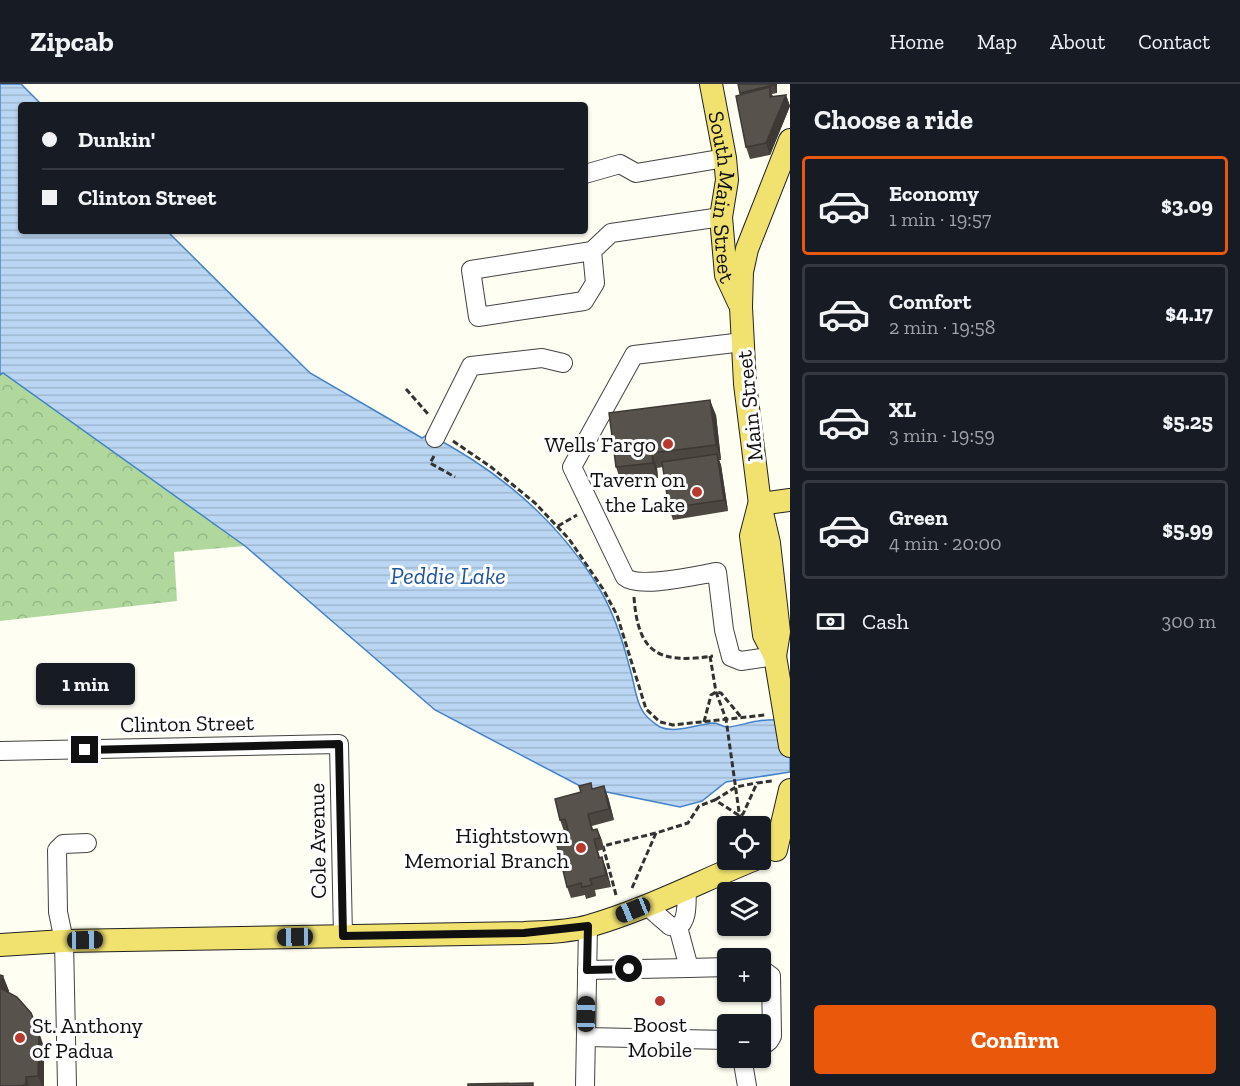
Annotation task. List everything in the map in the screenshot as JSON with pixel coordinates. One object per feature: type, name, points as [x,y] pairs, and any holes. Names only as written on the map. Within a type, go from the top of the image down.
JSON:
[{"type":"main road","name":"South Main Street","points":[[711,84],[727,180],[721,217],[726,275],[741,307]]},
{"type":"main road","name":"Main Street","points":[[790,141],[747,249],[742,272],[741,307],[745,384],[760,504],[769,543],[779,632],[775,656],[790,746]]},
{"type":"main road","points":[[760,504],[790,500]]},
{"type":"main road","points":[[775,849],[782,785]]},
{"type":"main road","points":[[0,945],[64,941],[524,933],[588,926],[639,896],[687,888],[729,870]]},
{"type":"street","points":[[588,173],[620,164],[636,173],[725,158]]},
{"type":"street","points":[[592,251],[596,283],[584,301],[478,317],[471,270],[592,251],[611,233],[721,217]]},
{"type":"street","points":[[743,342],[634,355],[572,467],[630,581],[644,582],[717,572],[724,630],[731,657],[741,661],[775,656]]},
{"type":"street","points":[[437,440],[471,366],[542,358],[563,363]]},
{"type":"street","name":"Clinton Street","points":[[0,751],[339,744]]},
{"type":"street","name":"Cole Avenue","points":[[339,744],[343,936]]},
{"type":"street","points":[[67,1086],[64,941],[58,912],[57,850],[63,844],[87,843]]},
{"type":"street","points":[[639,896],[670,926],[678,927],[685,916],[687,888]]},
{"type":"street","points":[[585,1086],[588,926]]},
{"type":"street","points":[[678,927],[688,968]]},
{"type":"street","points":[[587,970],[717,968]]},
{"type":"street","points":[[771,976],[771,1037]]},
{"type":"street","points":[[586,1037],[717,1040]]},
{"type":"street","points":[[744,1068],[747,1086]]},
{"type":"path","points":[[406,388],[437,440],[430,463],[455,477]]},
{"type":"path","points":[[437,440],[446,436],[492,467],[558,526],[603,589],[617,615],[646,709],[660,722],[673,725],[765,715]]},
{"type":"path","points":[[558,526],[584,511]]},
{"type":"path","points":[[633,589],[639,632],[658,653],[672,658],[715,656],[716,660]]},
{"type":"path","points":[[710,656],[716,692],[726,719],[740,816]]},
{"type":"path","points":[[704,722],[711,695],[716,692],[721,693],[741,717]]},
{"type":"path","points":[[740,816],[757,783]]},
{"type":"path","points":[[616,895],[603,846],[656,834],[688,823],[699,806],[715,800],[736,787],[757,783],[782,785]]},
{"type":"path","points":[[715,800],[740,816]]},
{"type":"path","points":[[639,896],[656,834]]},
{"type":"green space","points":[[3,373],[245,546],[174,552],[177,601],[0,621],[0,375]]},
{"type":"water","name":"Peddie Lake","points":[[0,84],[21,84],[39,102],[18,102],[18,234],[170,234],[310,373],[422,438],[428,434],[454,448],[502,481],[545,519],[583,563],[599,588],[614,617],[639,704],[649,719],[666,729],[714,723],[727,727],[762,720],[790,720],[790,772],[726,782],[702,801],[680,807],[582,787],[435,710],[245,546],[3,373],[0,375]]},
{"type":"building","points":[[738,84],[774,84],[774,85],[740,93]]},
{"type":"building","points":[[770,87],[770,97],[786,95],[766,143],[746,147],[736,96]]},
{"type":"building","name":"Wells Fargo","points":[[710,400],[716,445],[652,453],[653,463],[616,467],[609,413]]},
{"type":"building","name":"Tavern on the Lake","points":[[717,454],[724,500],[669,508],[662,462]]},
{"type":"building","name":"Hightstown Memorial Branch","points":[[591,783],[592,789],[604,786],[609,809],[588,814],[592,830],[597,829],[600,838],[594,839],[599,858],[602,857],[606,875],[590,879],[592,885],[582,887],[581,883],[567,887],[554,833],[568,830],[565,819],[560,820],[555,799],[581,792],[579,786]]},
{"type":"building","name":"St. Anthony of Padua","points":[[0,988],[17,997],[31,1013],[39,1032],[38,1076],[26,1077],[26,1084],[22,1086],[0,1086]]},
{"type":"building","points":[[533,1083],[533,1086],[468,1086],[468,1084]]},
{"type":"place","name":"Wells Fargo","points":[[668,444]]},
{"type":"place","name":"Tavern on the Lake","points":[[697,492]]},
{"type":"place","name":"Hightstown Memorial Branch","points":[[581,848]]},
{"type":"place","name":"Boost Mobile","points":[[660,1001]]},
{"type":"place","name":"St. Anthony of Padua","points":[[20,1038]]},
{"type":"route","points":[[85,750],[339,744],[343,936],[524,933],[588,926],[587,970],[629,969]]}]
